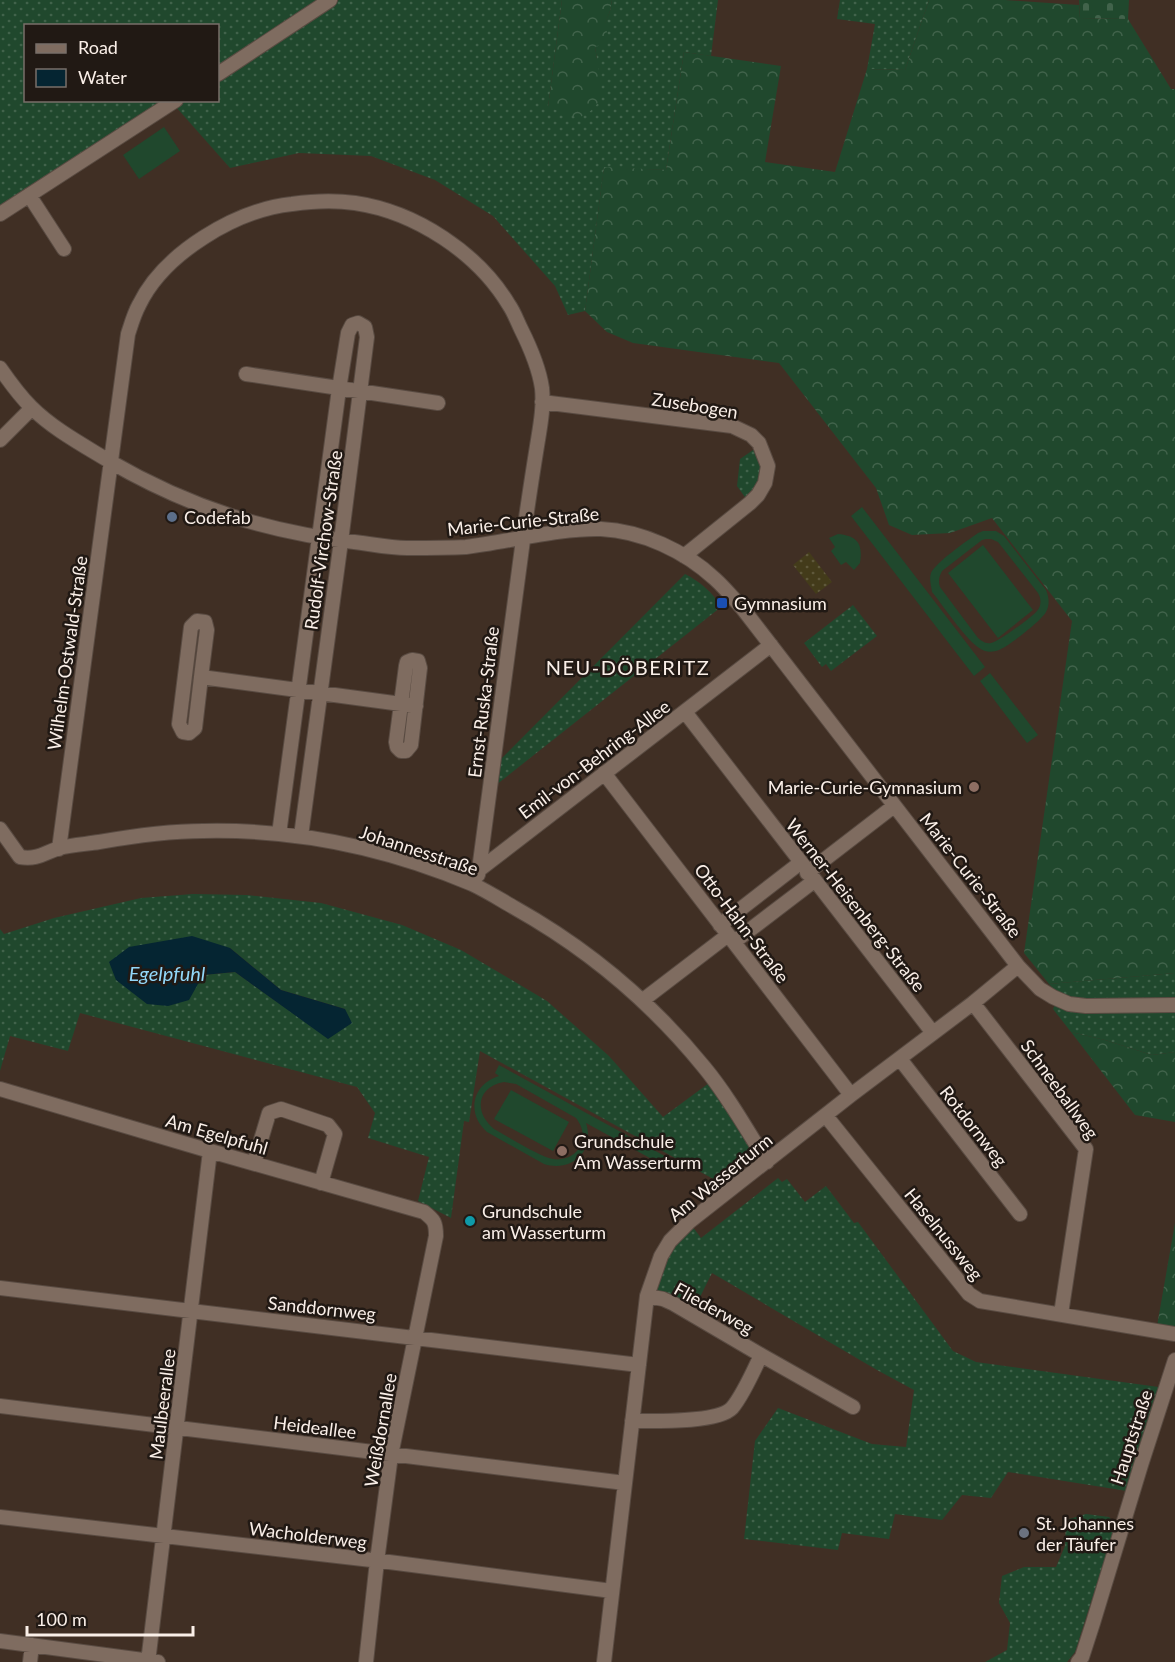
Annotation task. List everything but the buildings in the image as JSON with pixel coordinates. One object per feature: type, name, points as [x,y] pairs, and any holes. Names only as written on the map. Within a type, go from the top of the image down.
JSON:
[{"type":"street","points":[[219,73],[330,0]]},
{"type":"street","points":[[0,214],[173,102]]},
{"type":"street","points":[[29,195],[64,249]]},
{"type":"street","name":"Wilhelm-Ostwald-Straße","points":[[59,849],[128,334],[140,303],[158,276],[188,247],[216,229],[246,216],[282,205],[318,201],[354,203],[402,215],[447,240],[480,267],[509,304],[528,342],[538,371],[543,402]]},
{"type":"street","name":"Rudolf-Virchow-Straße","points":[[279,834],[339,389],[348,333],[352,324],[358,323],[365,327],[367,337],[301,836]]},
{"type":"street","name":"Marie-Curie-Straße","points":[[0,368],[32,408],[73,440],[158,488],[205,508],[276,530],[319,538],[403,548],[464,547],[561,532],[601,529],[635,534],[684,556],[716,579],[742,609],[1017,966],[1040,989],[1069,1004],[1086,1006],[1175,1005]]},
{"type":"street","points":[[246,374],[438,402]]},
{"type":"street","name":"Ernst-Ruska-Straße","points":[[479,870],[543,402]]},
{"type":"street","name":"Zusebogen","points":[[543,402],[732,426],[751,435],[759,443],[768,466],[765,483],[758,495],[684,556]]},
{"type":"street","points":[[0,440],[32,408]]},
{"type":"street","points":[[197,621],[205,622],[207,630],[201,677],[195,728],[189,733],[183,732],[179,724],[191,627],[197,621]]},
{"type":"street","name":"Emil-von-Behring-Allee","points":[[479,870],[771,645]]},
{"type":"street","points":[[412,660],[418,661],[420,664],[411,745],[406,751],[401,751],[396,742],[400,704],[406,666],[412,660]]},
{"type":"street","points":[[201,677],[416,705]]},
{"type":"street","name":"Werner-Heisenberg-Straße","points":[[685,712],[933,1033]]},
{"type":"street","name":"Otto-Hahn-Straße","points":[[604,773],[850,1095]]},
{"type":"street","points":[[643,1000],[894,806]]},
{"type":"street","name":"Johannesstraße","points":[[0,829],[20,857],[30,859],[59,849],[165,833],[221,830],[301,836],[364,849],[420,865],[473,885],[564,938],[593,958],[643,1000],[706,1069],[767,1162]]},
{"type":"street","points":[[473,885],[479,870]]},
{"type":"street","points":[[727,934],[807,872]]},
{"type":"street","name":"Am Wasserturm","points":[[604,1662],[647,1296],[661,1256],[670,1240],[689,1222],[850,1095],[973,1003],[1017,966]]},
{"type":"street","name":"Schneeballweg","points":[[973,1003],[1086,1149],[1061,1314]]},
{"type":"street","name":"Rotdornweg","points":[[900,1059],[1020,1214]]},
{"type":"street","name":"Am Egelpfuhl","points":[[0,1089],[424,1212]]},
{"type":"street","points":[[254,1163],[269,1113],[281,1109],[328,1125],[335,1134],[321,1183]]},
{"type":"street","name":"Haselnussweg","points":[[826,1116],[969,1294],[980,1301],[1175,1334]]},
{"type":"street","name":"Maulbeerallee","points":[[151,1662],[210,1151]]},
{"type":"street","name":"Weißdornallee","points":[[366,1662],[391,1455],[436,1236],[434,1219],[424,1212]]},
{"type":"street","name":"Sanddornweg","points":[[0,1288],[639,1365]]},
{"type":"street","name":"Fliederweg","points":[[647,1296],[663,1299],[683,1308],[853,1407]]},
{"type":"street","name":"Fliederweg","points":[[632,1421],[722,1415],[737,1401],[761,1355]]},
{"type":"street","name":"Hauptstraße","points":[[1078,1662],[1082,1657],[1093,1623],[1175,1360]]},
{"type":"street","name":"Heideallee","points":[[0,1406],[625,1483]]},
{"type":"street","name":"Wacholderweg","points":[[0,1517],[612,1591]]},
{"type":"street","points":[[0,1641],[151,1662]]},
{"type":"street","points":[[30,1662],[32,1644]]},
{"type":"green space","points":[[0,0],[320,0],[219,66],[219,24],[24,24],[24,102],[164,102],[0,208]]},
{"type":"green space","points":[[339,0],[562,0],[548,107],[597,59],[595,47],[610,11],[612,0],[718,0],[711,56],[684,52],[666,170],[604,168],[585,311],[568,315],[555,286],[493,216],[435,180],[371,156],[299,153],[230,168],[176,107],[184,102],[219,102],[219,78]]},
{"type":"green space","points":[[562,0],[612,0],[605,24],[609,41],[595,47],[600,81],[599,100],[593,109],[578,118],[548,107]]},
{"type":"green space","points":[[840,0],[929,0],[905,70],[867,69],[875,24],[837,19]]},
{"type":"green space","points":[[929,0],[1005,0],[1079,5],[1080,18],[1128,19],[1171,89],[1175,89],[1175,973],[1049,984],[1024,953],[1072,621],[992,518],[950,533],[912,535],[889,525],[876,488],[779,363],[633,343],[607,332],[585,311],[604,167],[666,170],[684,52],[781,66],[765,162],[835,172],[867,69],[905,70]]},
{"type":"green space","points":[[1079,0],[1129,0],[1128,19],[1080,18]]},
{"type":"green space","points":[[164,127],[180,151],[139,179],[123,155]]},
{"type":"green space","points":[[756,448],[760,456],[761,475],[747,500],[737,486],[740,459]]},
{"type":"green space","points":[[862,507],[985,667],[974,676],[851,516]]},
{"type":"green space","points":[[996,531],[1004,536],[1046,590],[1049,604],[1043,616],[1024,633],[1010,644],[993,651],[985,651],[972,642],[932,592],[930,582],[934,568],[978,533]],"holes":[[[991,539],[998,542],[1038,593],[1040,606],[1029,619],[1000,639],[989,643],[978,638],[940,587],[939,581],[942,571],[982,540]]]},
{"type":"green space","points":[[838,534],[855,539],[860,546],[860,563],[854,570],[846,562],[841,565],[831,551],[835,547],[829,538]]},
{"type":"green space","points":[[983,545],[1033,610],[998,638],[948,573]]},
{"type":"green space","points":[[685,574],[706,588],[721,607],[496,785],[499,761]]},
{"type":"green space","points":[[853,605],[877,636],[831,671],[826,664],[822,667],[804,643]]},
{"type":"green space","points":[[990,673],[1038,735],[1027,743],[980,681]]},
{"type":"green space","points":[[193,894],[247,895],[321,903],[402,925],[461,950],[547,1001],[609,1056],[663,1117],[709,1083],[748,1140],[754,1154],[717,1181],[480,1051],[469,1122],[464,1121],[451,1218],[418,1201],[429,1157],[368,1138],[375,1113],[357,1087],[80,1013],[68,1051],[10,1036],[0,1071],[0,929],[4,934],[54,918],[141,898]],"holes":[[[230,948],[281,990],[345,1009],[328,1038],[235,972],[203,975]]]},
{"type":"green space","points":[[1175,973],[1175,1052],[1152,1055],[1071,1032],[1053,1009],[1059,995],[1049,984]]},
{"type":"green space","points":[[1071,1032],[1152,1055],[1175,1052],[1175,1122],[1135,1115]]},
{"type":"green space","points":[[499,1065],[672,1160],[668,1168],[586,1123],[587,1142],[579,1157],[564,1165],[544,1164],[487,1132],[480,1125],[474,1108],[475,1100],[483,1086],[499,1076],[495,1073]],"holes":[[[504,1082],[516,1084],[576,1118],[583,1134],[579,1149],[566,1158],[553,1159],[494,1129],[488,1123],[481,1108],[483,1095],[495,1085]]]},
{"type":"green space","points":[[511,1090],[569,1122],[553,1151],[494,1119]]},
{"type":"green space","points":[[778,1178],[782,1182],[787,1179],[805,1202],[826,1186],[854,1223],[858,1222],[953,1351],[976,1362],[1166,1388],[1133,1492],[1008,1472],[991,1498],[962,1495],[942,1520],[895,1514],[889,1539],[842,1533],[838,1550],[744,1539],[755,1441],[778,1408],[872,1444],[906,1447],[914,1390],[712,1273],[692,1313],[647,1296],[661,1256],[689,1222],[701,1238]]},
{"type":"green space","points":[[1175,1223],[1175,1330],[1157,1326]]},
{"type":"green space","points":[[1086,1514],[1109,1517],[1116,1524],[1075,1652],[1067,1662],[985,1662],[1007,1650],[1010,1623],[999,1603],[1002,1576],[1024,1567],[1056,1567],[1065,1546],[1066,1520]]},
{"type":"sand","points":[[809,552],[832,582],[816,594],[793,565]]},
{"type":"water","name":"Egelpfuhl","points":[[192,936],[230,948],[281,990],[345,1009],[352,1023],[328,1039],[235,972],[203,975],[189,1000],[168,1006],[147,1004],[116,980],[109,962],[129,947]]},
{"type":"place","name":"Codefab","points":[[172,517]]},
{"type":"place","name":"Gymnasium","points":[[722,603]]},
{"type":"place","name":"Marie-Curie-Gymnasium","points":[[974,787]]},
{"type":"place","name":"Grundschule Am Wasserturm","points":[[562,1151]]},
{"type":"place","name":"Grundschule am Wasserturm","points":[[470,1221]]},
{"type":"place","name":"St. Johannes der Täufer","points":[[1024,1533]]},
{"type":"district","name":"NEU-DÖBERITZ","points":[[628,667]]}]
